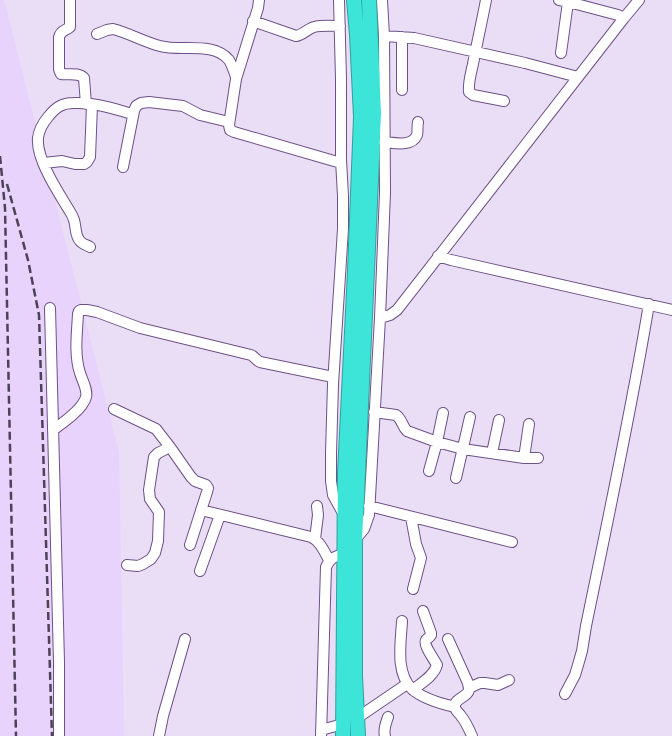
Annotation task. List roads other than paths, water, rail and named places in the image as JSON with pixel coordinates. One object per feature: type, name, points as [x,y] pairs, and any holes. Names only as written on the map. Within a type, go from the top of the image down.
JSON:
[{"type":"highway","points":[[343,730],[345,473],[361,117],[354,0]]},
{"type":"highway","points":[[358,736],[355,676],[355,540],[374,113],[369,0]]},
{"type":"street","points":[[44,163],[62,161],[74,164],[84,164],[90,157],[89,104],[84,78],[79,75],[61,74],[59,69],[61,33],[70,27],[70,0]]},
{"type":"street","points":[[259,0],[258,8],[236,77],[229,122],[230,130],[341,163]]},
{"type":"street","points":[[339,0],[343,230],[333,377],[331,481],[334,496],[344,517]]},
{"type":"street","points":[[355,540],[364,529],[369,516],[380,318],[385,193],[384,36],[382,0]]},
{"type":"street","points":[[486,0],[475,52],[469,92],[473,95],[504,101]]},
{"type":"street","points":[[380,318],[390,315],[397,310],[639,0]]},
{"type":"street","points":[[561,52],[563,1],[618,15],[624,18]]},
{"type":"street","points":[[254,21],[296,36],[301,35],[306,30],[320,26],[340,26]]},
{"type":"street","points":[[97,34],[113,29],[160,46],[170,48],[203,48],[218,52],[228,59],[232,65],[236,77]]},
{"type":"street","points":[[384,36],[414,38],[525,63],[578,78]]},
{"type":"street","points":[[402,38],[402,90]]},
{"type":"street","points":[[123,167],[136,106],[141,103],[149,102],[183,106],[200,115],[229,122]]},
{"type":"street","points":[[90,247],[80,242],[74,219],[57,190],[39,151],[38,139],[41,126],[54,109],[64,104],[89,104],[134,114]]},
{"type":"street","points":[[384,142],[410,142],[417,134],[418,122]]},
{"type":"street","points":[[438,256],[672,310]]},
{"type":"street","points":[[565,694],[575,675],[582,651],[631,403],[648,304]]},
{"type":"street","points":[[50,308],[59,736]]},
{"type":"street","points":[[53,430],[68,420],[76,412],[86,397],[86,391],[78,367],[76,354],[78,314],[79,311],[82,310],[97,312],[140,328],[254,356],[260,362],[333,377]]},
{"type":"street","points":[[114,409],[156,429],[191,478],[206,485],[208,488],[190,545]]},
{"type":"street","points":[[374,412],[396,415],[402,421],[407,431],[437,442],[463,449],[524,458],[538,458]]},
{"type":"street","points":[[429,471],[443,413]]},
{"type":"street","points":[[456,478],[470,417]]},
{"type":"street","points":[[492,453],[499,420]]},
{"type":"street","points":[[524,458],[529,424]]},
{"type":"street","points":[[127,565],[138,566],[143,564],[155,553],[158,541],[160,512],[150,499],[149,490],[154,457],[158,453],[170,447]]},
{"type":"street","points":[[315,539],[318,515],[317,506]]},
{"type":"street","points":[[369,506],[512,542]]},
{"type":"street","points":[[201,510],[311,537],[320,544],[330,560]]},
{"type":"street","points":[[200,571],[220,515]]},
{"type":"street","points":[[411,517],[416,544],[421,558],[412,589]]},
{"type":"street","points":[[343,730],[321,733],[326,567],[333,557],[344,554]]},
{"type":"street","points":[[357,718],[433,673],[437,665],[425,644],[431,635],[431,632],[423,611]]},
{"type":"street","points":[[402,621],[400,665],[410,687],[431,699],[455,707],[462,716],[472,736]]},
{"type":"street","points":[[159,736],[163,716],[185,639]]},
{"type":"street","points":[[448,639],[470,688]]},
{"type":"street","points":[[455,707],[459,699],[467,694],[470,688],[480,683],[498,685],[509,680]]},
{"type":"street","points":[[385,736],[384,733],[388,717]]},
{"type":"railway","points":[[0,156],[5,208],[16,736]]},
{"type":"railway","points":[[7,184],[28,260],[39,315],[52,736]]}]
